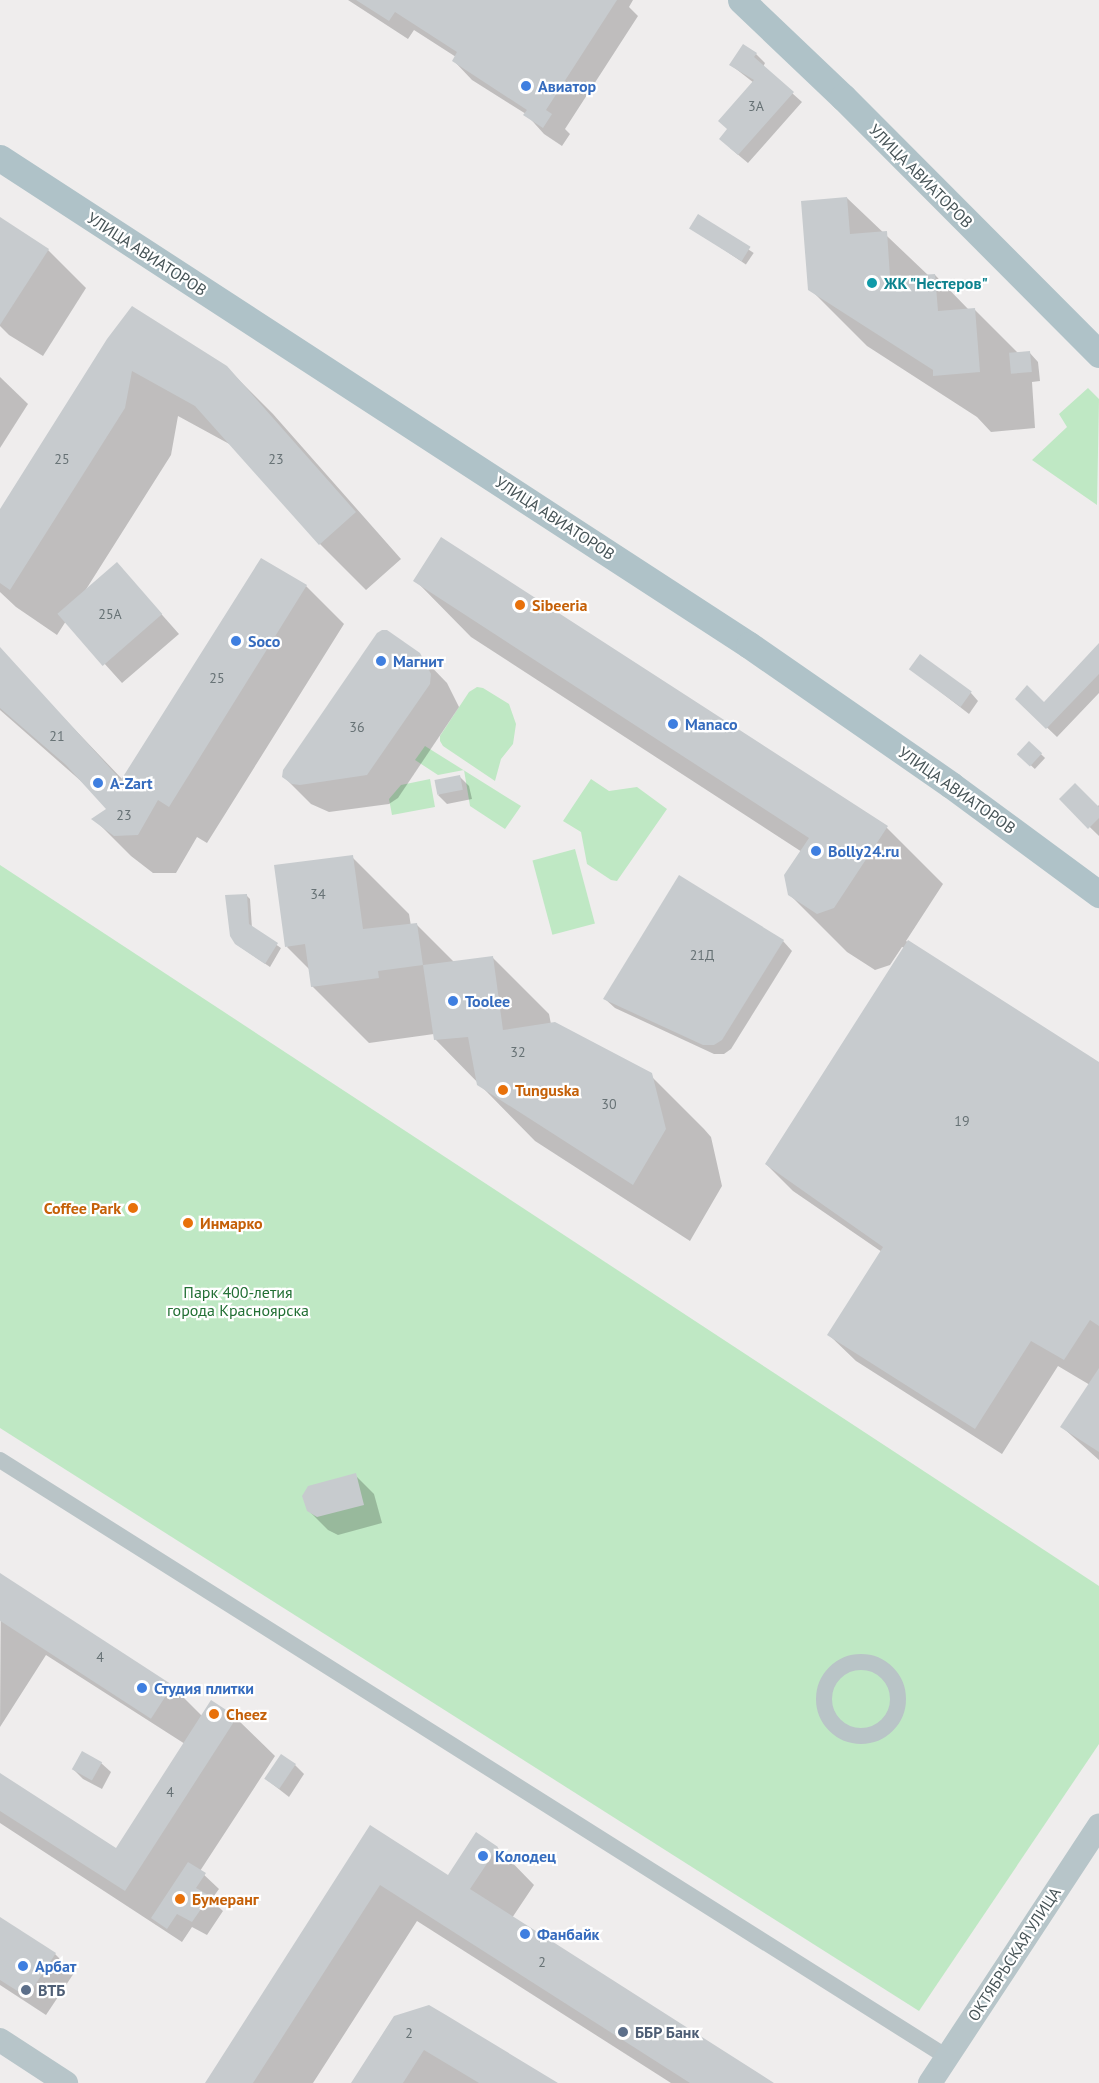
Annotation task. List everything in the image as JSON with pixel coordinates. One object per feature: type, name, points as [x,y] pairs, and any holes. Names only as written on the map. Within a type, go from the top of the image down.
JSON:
[{"type":"main road","name":"УЛИЦА АВИАТОРОВ","points":[[741,0],[843,97],[1099,354]]},
{"type":"main road","name":"УЛИЦА АВИАТОРОВ","points":[[0,158],[749,645],[960,791],[1099,894]]},
{"type":"street","points":[[0,1460],[947,2056]]},
{"type":"street","points":[[868,1662],[888,1674],[898,1696],[897,1708],[884,1728],[861,1736],[848,1734],[829,1718],[824,1694],[835,1672],[845,1665],[868,1662]]},
{"type":"street","name":"ОКТЯБРЬСКАЯ УЛИЦА","points":[[930,2083],[1099,1826]]},
{"type":"street","points":[[0,2040],[66,2083]]},
{"type":"green space","points":[[1088,388],[1099,399],[1097,505],[1032,460],[1067,427],[1059,414]]},
{"type":"green space","points":[[477,687],[483,688],[509,704],[516,724],[513,744],[501,759],[495,781],[443,746],[440,741],[440,736],[469,692]]},
{"type":"green space","points":[[425,746],[464,770],[438,775],[415,760]]},
{"type":"green space","points":[[464,770],[521,806],[505,829],[470,806]]},
{"type":"green space","points":[[430,779],[435,807],[392,815],[389,799],[401,785]]},
{"type":"green space","points":[[591,779],[609,791],[637,787],[667,809],[617,881],[611,880],[587,864],[581,832],[563,821]]},
{"type":"green space","points":[[575,849],[595,923],[552,935],[532,860]]},
{"type":"green space","name":"Парк 400-летия города Красноярска","points":[[0,865],[1099,1586],[1099,1744],[919,2011],[0,1428]]},
{"type":"building","name":"Авиатор","points":[[356,0],[617,0],[546,110],[552,114],[543,128],[523,115],[527,110],[452,61],[457,52],[395,12],[389,21]]},
{"type":"building","points":[[743,44],[757,53],[754,57],[794,92],[738,155],[719,139],[727,129],[718,121],[754,80],[729,65]]},
{"type":"building","name":"ЖК \"Нестеров\"","points":[[847,197],[850,234],[887,231],[890,277],[935,274],[938,311],[975,308],[980,372],[933,376],[933,370],[808,290],[801,201]]},
{"type":"building","points":[[698,214],[751,247],[742,261],[689,228]]},
{"type":"building","points":[[0,217],[49,249],[0,325]]},
{"type":"building","points":[[132,306],[227,366],[356,512],[319,545],[195,406],[132,371],[125,408],[10,590],[0,583],[0,509],[107,339]]},
{"type":"building","points":[[1030,351],[1032,372],[1011,374],[1009,353]]},
{"type":"building","points":[[441,537],[888,826],[834,908],[817,914],[788,895],[784,875],[809,838],[413,581]]},
{"type":"building","points":[[261,558],[307,585],[169,807],[158,800],[138,835],[114,836],[91,819],[106,809],[66,765],[0,708],[0,647],[121,780]]},
{"type":"building","points":[[117,562],[162,614],[103,666],[57,614]]},
{"type":"building","points":[[387,630],[420,653],[431,674],[430,684],[367,775],[300,785],[292,784],[282,777],[283,770],[377,633]]},
{"type":"building","points":[[1099,643],[1099,674],[1046,729],[1015,699],[1027,685],[1044,702]]},
{"type":"building","points":[[920,654],[972,692],[961,707],[909,669]]},
{"type":"building","points":[[1029,741],[1042,753],[1030,766],[1017,754]]},
{"type":"building","points":[[460,775],[463,790],[437,795],[434,780]]},
{"type":"building","points":[[1075,783],[1099,807],[1099,818],[1088,829],[1059,799]]},
{"type":"building","points":[[353,855],[363,929],[417,923],[423,965],[378,971],[379,978],[311,987],[305,944],[285,947],[274,865]]},
{"type":"building","points":[[679,875],[784,940],[722,1040],[714,1045],[703,1045],[603,999]]},
{"type":"building","points":[[247,894],[249,924],[278,943],[265,964],[235,944],[230,936],[225,895]]},
{"type":"building","points":[[908,940],[1099,1062],[1099,1326],[1090,1320],[1064,1360],[1031,1341],[975,1429],[827,1335],[883,1247],[765,1164]]},
{"type":"building","points":[[493,956],[503,1030],[555,1022],[652,1073],[666,1129],[633,1185],[477,1085],[468,1037],[434,1040],[423,965]]},
{"type":"building","points":[[1099,1368],[1099,1452],[1060,1427]]},
{"type":"building","points":[[356,1473],[364,1505],[317,1517],[307,1511],[302,1496],[308,1486]]},
{"type":"building","points":[[0,1573],[173,1685],[151,1719],[0,1621]]},
{"type":"building","points":[[211,1700],[237,1717],[125,1891],[0,1811],[0,1773],[116,1848]]},
{"type":"building","points":[[82,1751],[102,1762],[92,1781],[72,1769]]},
{"type":"building","points":[[281,1754],[296,1764],[279,1789],[264,1779]]},
{"type":"building","points":[[370,1825],[448,1875],[476,1832],[498,1847],[470,1889],[774,2083],[690,2083],[380,1885],[253,2083],[205,2083]]},
{"type":"building","points":[[188,1862],[206,1873],[196,1888],[210,1896],[192,1922],[177,1914],[167,1929],[151,1918]]},
{"type":"building","name":"Арбат","points":[[0,1917],[56,1953],[27,1997],[0,1980]]},
{"type":"building","points":[[429,2005],[558,2083],[479,2083],[424,2050],[403,2083],[351,2083],[394,2016]]},
{"type":"place","name":"Авиатор","points":[[526,86]]},
{"type":"place","name":"ЖК \"Нестеров\"","points":[[872,283]]},
{"type":"place","name":"Sibeeria","points":[[520,605]]},
{"type":"place","name":"Soco","points":[[236,641]]},
{"type":"place","name":"Магнит","points":[[381,661]]},
{"type":"place","name":"Manaco","points":[[673,724]]},
{"type":"place","name":"A-Zart","points":[[98,783]]},
{"type":"place","name":"Bolly24.ru","points":[[816,851]]},
{"type":"place","name":"Toolee","points":[[453,1001]]},
{"type":"place","name":"Tunguska","points":[[503,1090]]},
{"type":"place","name":"Coffee Park","points":[[133,1208]]},
{"type":"place","name":"Инмарко","points":[[188,1223]]},
{"type":"place","name":"Студия плитки","points":[[142,1688]]},
{"type":"place","name":"Cheez","points":[[214,1714]]},
{"type":"place","name":"Колодец","points":[[483,1856]]},
{"type":"place","name":"Бумеранг","points":[[180,1899]]},
{"type":"place","name":"Фанбайк","points":[[525,1934]]},
{"type":"place","name":"Арбат","points":[[23,1966]]},
{"type":"place","name":"ВТБ","points":[[26,1990]]},
{"type":"place","name":"ББР Банк","points":[[623,2032]]}]
